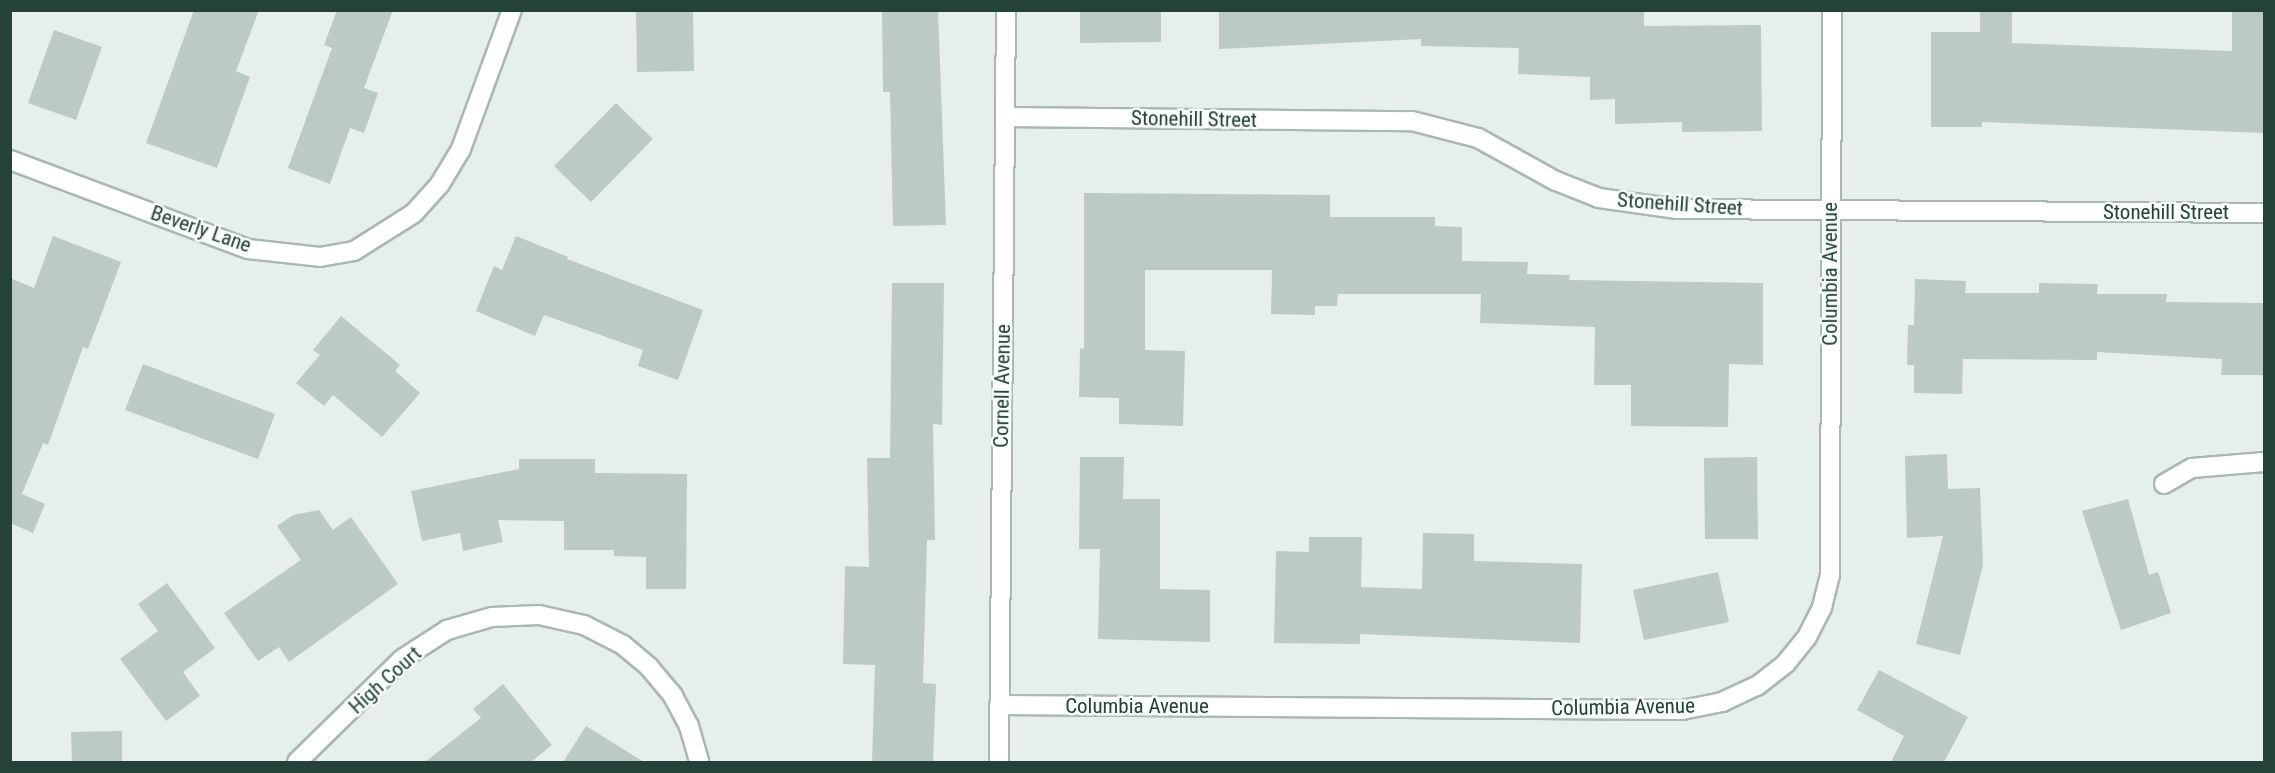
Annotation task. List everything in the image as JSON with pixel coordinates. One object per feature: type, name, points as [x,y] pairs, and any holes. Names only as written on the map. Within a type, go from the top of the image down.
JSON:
[{"type":"street","name":"Beverly Lane","points":[[10,160],[248,249],[320,257],[354,250],[414,213],[440,184],[461,149],[512,10]]},
{"type":"street","name":"Cornell Avenue","points":[[999,762],[1006,10]]},
{"type":"street","name":"Columbia Avenue","points":[[999,705],[1682,710],[1722,702],[1757,686],[1786,663],[1807,637],[1822,607],[1830,575],[1832,10]]},
{"type":"street","name":"Stonehill Street","points":[[1005,117],[1412,121],[1478,138],[1556,181],[1599,198],[1632,205],[1830,210],[2265,213]]},
{"type":"street","points":[[2164,484],[2192,468],[2265,462]]},
{"type":"street","name":"High Court","points":[[297,762],[402,659],[447,630],[492,617],[538,615],[584,625],[623,645],[649,667],[683,716],[699,762]]},
{"type":"building","points":[[194,10],[259,10],[236,71],[250,77],[217,168],[146,143]]},
{"type":"building","points":[[337,10],[393,10],[364,88],[378,93],[364,133],[350,128],[330,184],[288,168],[332,48],[324,45]]},
{"type":"building","points":[[636,10],[693,10],[694,71],[637,72]]},
{"type":"building","points":[[882,10],[938,10],[946,225],[893,226],[890,92],[883,92]]},
{"type":"building","points":[[1080,10],[1161,10],[1161,42],[1080,43]]},
{"type":"building","points":[[1219,10],[1644,10],[1644,26],[1761,25],[1762,131],[1682,132],[1682,122],[1615,124],[1615,99],[1590,100],[1590,77],[1518,74],[1519,48],[1421,46],[1421,39],[1219,49]]},
{"type":"building","points":[[1980,10],[2012,10],[2012,43],[2232,51],[2232,10],[2265,10],[2265,133],[1982,122],[1982,127],[1931,127],[1931,32],[1980,32]]},
{"type":"building","points":[[54,30],[102,47],[76,120],[28,103]]},
{"type":"building","points":[[616,103],[653,139],[591,202],[554,166]]},
{"type":"building","points":[[1084,193],[1330,195],[1330,217],[1435,217],[1435,226],[1462,227],[1462,261],[1528,262],[1527,274],[1570,275],[1569,280],[1763,283],[1763,365],[1729,364],[1728,427],[1631,426],[1631,385],[1594,385],[1595,327],[1480,323],[1481,294],[1338,294],[1337,306],[1315,306],[1315,315],[1271,314],[1272,270],[1145,270],[1145,350],[1185,351],[1183,426],[1119,424],[1119,398],[1079,397],[1080,348],[1084,349]]},
{"type":"building","points":[[53,236],[121,262],[88,349],[83,347],[48,445],[43,443],[22,494],[45,504],[33,533],[10,523],[10,278],[34,288]]},
{"type":"building","points":[[516,236],[568,257],[567,259],[703,310],[678,380],[638,366],[643,350],[544,315],[535,336],[476,311],[494,266],[502,270]]},
{"type":"building","points":[[1915,279],[1966,281],[1965,293],[2039,293],[2039,283],[2098,284],[2097,294],[2167,294],[2166,302],[2265,303],[2265,375],[2221,375],[2222,359],[2097,352],[2097,360],[1963,359],[1962,394],[1914,393],[1914,365],[1907,365],[1908,325],[1914,325]]},
{"type":"building","points":[[892,283],[944,283],[942,425],[933,424],[935,540],[927,540],[923,683],[936,684],[933,762],[872,762],[875,665],[843,664],[845,566],[869,567],[867,458],[890,458]]},
{"type":"building","points":[[341,316],[400,365],[395,371],[420,393],[382,437],[333,395],[324,406],[296,383],[320,355],[313,350]]},
{"type":"building","points":[[143,364],[275,414],[258,459],[125,410]]},
{"type":"building","points":[[1947,454],[1948,489],[1980,488],[1983,565],[1960,655],[1916,644],[1943,536],[1907,538],[1905,456]]},
{"type":"building","points":[[1080,457],[1124,457],[1123,499],[1160,499],[1160,589],[1210,590],[1210,642],[1098,639],[1100,549],[1079,549]]},
{"type":"building","points":[[1757,457],[1758,539],[1705,539],[1704,458]]},
{"type":"building","points":[[519,459],[595,459],[595,473],[687,474],[686,589],[646,589],[646,557],[614,556],[614,550],[564,550],[564,521],[498,520],[503,542],[463,551],[460,533],[422,541],[411,491],[519,469]]},
{"type":"building","points":[[2128,499],[2149,575],[2158,572],[2171,613],[2121,630],[2082,511]]},
{"type":"building","points":[[319,510],[333,530],[351,517],[398,584],[289,662],[279,647],[258,661],[224,613],[301,560],[277,526],[293,515]]},
{"type":"building","points":[[1423,533],[1474,534],[1474,561],[1582,564],[1580,643],[1360,634],[1360,644],[1274,643],[1276,551],[1309,552],[1309,537],[1362,537],[1361,587],[1422,589]]},
{"type":"building","points":[[1718,572],[1729,622],[1644,640],[1633,590]]},
{"type":"building","points":[[167,583],[215,648],[183,672],[200,696],[166,721],[120,659],[158,631],[138,604]]},
{"type":"building","points":[[1879,670],[1968,717],[1944,762],[1891,762],[1904,736],[1857,710]]},
{"type":"building","points":[[503,684],[552,745],[531,762],[425,762],[481,718],[473,709]]},
{"type":"building","points":[[586,726],[644,762],[563,762]]},
{"type":"building","points":[[122,731],[122,762],[72,762],[71,732]]}]
